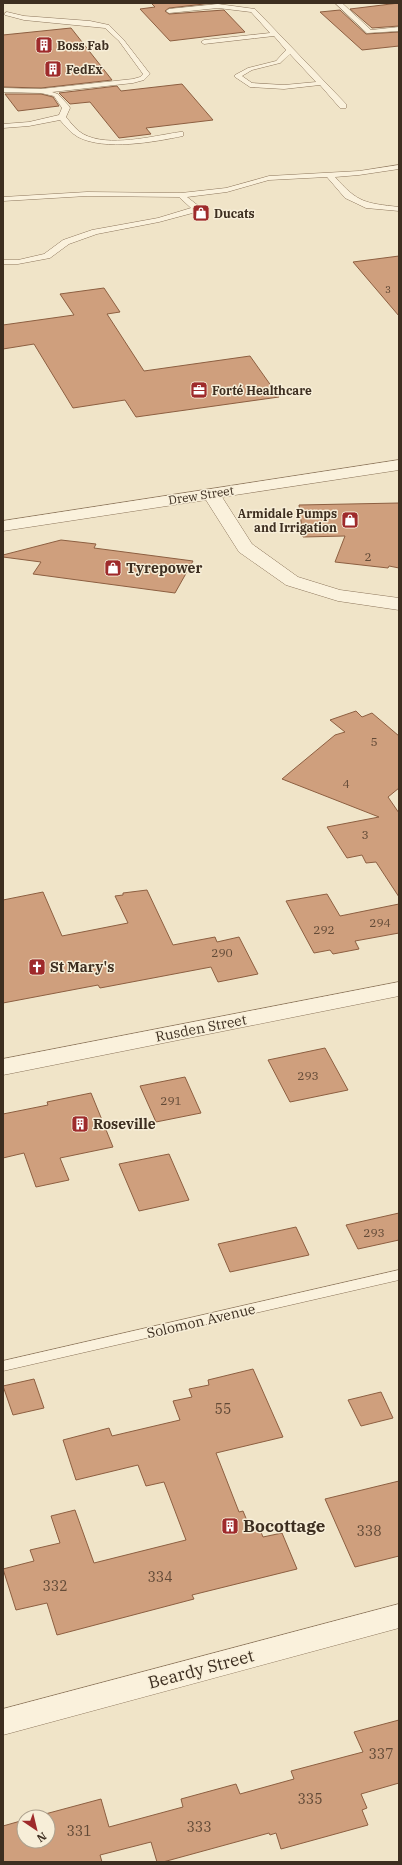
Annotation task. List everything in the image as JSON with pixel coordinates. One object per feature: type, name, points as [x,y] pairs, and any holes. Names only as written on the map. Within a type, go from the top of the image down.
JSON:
[{"type":"street","name":"Drew Street","points":[[3,526],[399,465]]},
{"type":"street","points":[[211,494],[245,548],[292,581],[338,595],[399,604]]},
{"type":"street","name":"Rusden Street","points":[[3,1067],[399,989]]},
{"type":"street","name":"Beardy Street","points":[[3,1722],[399,1616]]},
{"type":"lane","points":[[338,3],[369,32],[399,29]]},
{"type":"lane","points":[[3,5],[8,11],[5,15],[107,26],[121,40],[147,74],[142,79],[134,81],[41,91],[3,90]]},
{"type":"lane","points":[[169,11],[216,5],[253,10],[343,106]]},
{"type":"lane","points":[[204,42],[276,34]]},
{"type":"lane","points":[[290,50],[278,62],[250,69],[237,76],[250,85],[284,87],[322,83]]},
{"type":"lane","points":[[41,91],[56,95],[66,108],[62,117]]},
{"type":"lane","points":[[3,126],[29,124],[62,117]]},
{"type":"lane","points":[[62,117],[69,126],[80,135],[97,141],[118,141],[180,134]]},
{"type":"lane","points":[[3,199],[87,194],[181,195],[227,190],[269,178],[359,173],[399,167]]},
{"type":"lane","points":[[328,174],[348,196],[369,206],[399,209]]},
{"type":"lane","points":[[3,262],[18,262],[47,256],[66,242],[95,232],[159,220],[197,209],[181,195]]},
{"type":"lane","name":"Solomon Avenue","points":[[3,1366],[399,1274]]},
{"type":"building","points":[[151,3],[213,3],[169,8],[165,11],[169,14],[224,10],[245,32],[170,41],[140,9],[155,7]]},
{"type":"building","points":[[399,3],[399,26],[372,28],[350,9]]},
{"type":"building","points":[[340,10],[366,34],[399,32],[399,46],[362,50],[320,12]]},
{"type":"building","points":[[71,28],[112,80],[41,88],[3,87],[3,35]]},
{"type":"building","points":[[182,84],[213,120],[146,128],[151,134],[119,138],[90,102],[70,104],[59,93],[117,86],[121,91]]},
{"type":"building","points":[[5,94],[41,94],[53,97],[59,106],[18,111]]},
{"type":"building","points":[[399,256],[399,316],[353,262]]},
{"type":"building","points":[[104,288],[120,312],[107,314],[144,371],[250,356],[279,397],[136,417],[125,400],[73,408],[34,344],[3,349],[3,325],[74,315],[60,294]]},
{"type":"building","name":"Armidale Pumps and Irrigation","points":[[399,503],[399,568],[335,562],[345,536],[303,537],[299,505]]},
{"type":"building","name":"Tyrepower","points":[[61,540],[96,544],[94,548],[193,561],[175,593],[33,574],[41,562],[3,557],[3,555]]},
{"type":"building","points":[[356,711],[362,717],[372,713],[399,736],[399,788],[388,797],[399,813],[399,897],[376,862],[366,863],[362,855],[347,858],[327,827],[379,817],[282,779],[335,735],[345,732],[330,720]]},
{"type":"building","points":[[147,890],[173,945],[215,937],[217,942],[239,937],[258,974],[218,982],[211,967],[100,988],[98,985],[3,1003],[3,900],[43,892],[62,936],[128,923],[115,896],[123,895],[123,893]]},
{"type":"building","points":[[327,894],[340,916],[399,904],[399,933],[355,941],[359,949],[333,954],[330,950],[314,953],[286,901]]},
{"type":"building","points":[[325,1048],[348,1090],[290,1102],[268,1060]]},
{"type":"building","points":[[185,1077],[201,1113],[156,1122],[140,1086]]},
{"type":"building","points":[[91,1093],[113,1147],[60,1158],[69,1180],[36,1187],[24,1153],[3,1158],[3,1114],[48,1105],[47,1102]]},
{"type":"building","points":[[169,1154],[189,1200],[139,1211],[119,1164]]},
{"type":"building","points":[[399,1213],[399,1240],[358,1249],[346,1225]]},
{"type":"building","points":[[296,1227],[309,1255],[230,1272],[218,1244]]},
{"type":"building","points":[[253,1369],[283,1437],[216,1453],[239,1512],[243,1511],[250,1528],[258,1525],[263,1537],[282,1533],[297,1569],[192,1595],[194,1599],[57,1635],[47,1603],[16,1610],[3,1569],[34,1561],[30,1550],[60,1543],[51,1516],[75,1510],[94,1563],[186,1540],[164,1482],[146,1486],[138,1465],[76,1480],[63,1440],[109,1428],[112,1436],[180,1420],[173,1401],[192,1397],[189,1389],[209,1385],[208,1380]]},
{"type":"building","points":[[34,1379],[44,1408],[13,1415],[3,1386]]},
{"type":"building","points":[[381,1392],[393,1418],[361,1426],[348,1400]]},
{"type":"building","points":[[399,1481],[399,1556],[355,1567],[325,1499]]},
{"type":"building","points":[[399,1720],[399,1783],[361,1794],[367,1808],[362,1810],[368,1825],[281,1849],[276,1833],[270,1835],[269,1833],[163,1862],[157,1862],[151,1842],[100,1855],[102,1862],[3,1862],[3,1826],[16,1822],[16,1849],[56,1849],[56,1811],[101,1799],[109,1827],[183,1807],[181,1799],[236,1784],[240,1794],[294,1779],[291,1771],[363,1752],[354,1732]]},
{"type":"place","name":"Boss Fab","points":[[44,45]]},
{"type":"place","name":"FedEx","points":[[53,69]]},
{"type":"place","name":"Ducats","points":[[201,213]]},
{"type":"place","name":"Forté Healthcare","points":[[199,390]]},
{"type":"place","name":"Armidale Pumps and Irrigation","points":[[350,520]]},
{"type":"place","name":"Tyrepower","points":[[113,568]]},
{"type":"place","name":"St Mary's","points":[[37,967]]},
{"type":"place","name":"Roseville","points":[[80,1124]]},
{"type":"place","name":"Bocottage","points":[[230,1526]]}]
